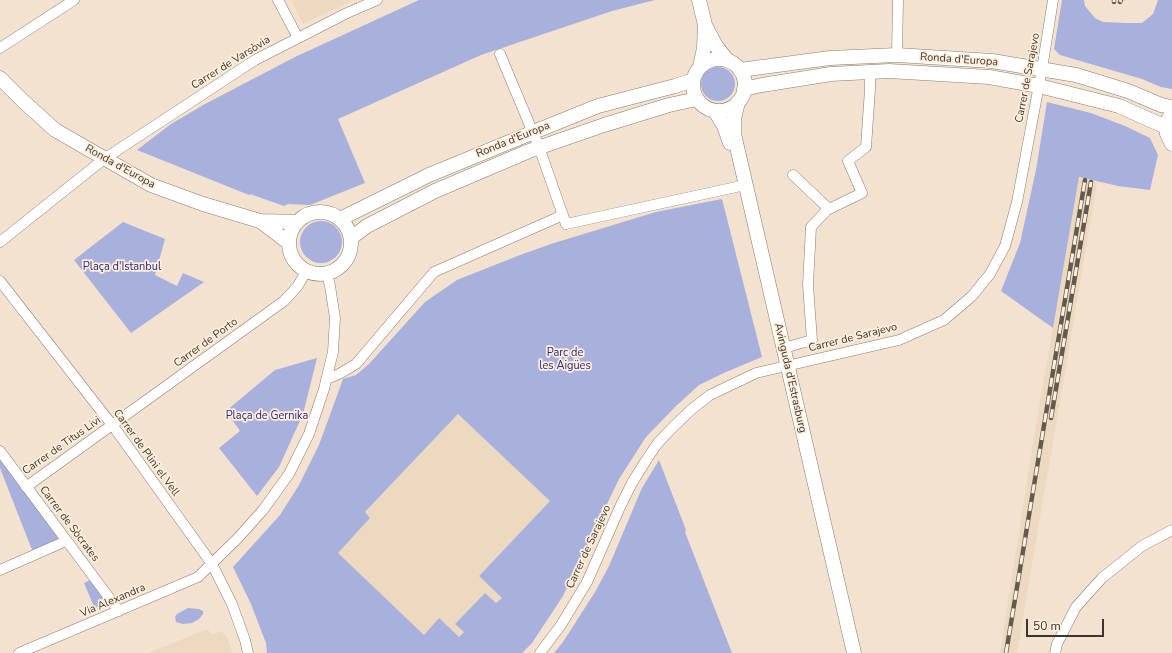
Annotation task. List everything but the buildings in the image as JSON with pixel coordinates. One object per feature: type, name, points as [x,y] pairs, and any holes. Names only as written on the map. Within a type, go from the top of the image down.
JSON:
[{"type":"street","points":[[0,48],[74,0]]},
{"type":"street","points":[[278,0],[298,38]]},
{"type":"street","name":"Carrer de Varsòvia","points":[[0,242],[104,159],[256,60],[347,12],[377,0]]},
{"type":"street","points":[[699,0],[705,25],[716,46],[727,60]]},
{"type":"street","points":[[897,55],[898,0]]},
{"type":"street","name":"Carrer de Sarajevo","points":[[540,653],[561,626],[587,582],[632,483],[657,444],[673,427],[710,396],[749,376],[785,366],[899,340],[944,320],[972,296],[990,274],[1005,246],[1016,202],[1039,86],[1053,0]]},
{"type":"street","points":[[700,67],[704,63],[721,59],[727,60],[736,65],[745,80],[742,96],[738,102],[728,110],[715,111],[703,106],[697,99],[693,90],[693,80],[700,67],[704,48],[705,25]]},
{"type":"street","points":[[500,54],[539,147],[566,224],[741,186]]},
{"type":"street","name":"Ronda d'Europa","points":[[740,70],[830,58],[897,55],[992,61],[1076,75],[1128,91],[1161,105],[1172,107]]},
{"type":"street","name":"Ronda d'Europa","points":[[744,89],[831,74],[896,70],[989,77],[1039,86],[1119,106],[1166,127]]},
{"type":"street","points":[[784,348],[812,340],[808,285],[811,227],[829,209],[862,193],[848,161],[866,147],[870,72]]},
{"type":"street","name":"Ronda d'Europa","points":[[0,78],[55,130],[151,185],[203,204],[260,221],[297,222],[305,216],[323,212],[332,214],[340,219],[429,175],[598,106],[693,80]]},
{"type":"street","name":"Ronda d'Europa","points":[[351,238],[367,226],[435,191],[539,147],[662,107],[697,99]]},
{"type":"street","name":"Avinguda d'Estrasburg","points":[[738,102],[734,120],[734,134],[784,348],[785,366],[794,395],[854,653]]},
{"type":"street","name":"Avinguda d'Estrasburg","points":[[715,111],[724,126],[729,139],[741,186],[785,366],[848,653]]},
{"type":"street","points":[[1172,114],[1166,127],[1167,134],[1172,144]]},
{"type":"street","points":[[793,175],[829,209]]},
{"type":"street","points":[[327,379],[356,364],[434,272],[563,215]]},
{"type":"street","points":[[297,222],[290,235],[290,252],[293,260],[299,267],[306,272],[316,275],[336,271],[346,260],[351,247],[351,238],[347,228],[340,219]]},
{"type":"street","name":"Ronda d'Europa","points":[[260,221],[289,243]]},
{"type":"street","name":"Carrer de Porto","points":[[112,426],[284,302],[297,287],[306,272]]},
{"type":"street","name":"Via Alexandra","points":[[19,653],[198,577],[238,538],[262,510],[290,474],[310,434],[327,379],[332,352],[335,318],[327,274]]},
{"type":"street","name":"Carrer de Plini el Vell","points":[[0,281],[112,426],[212,564],[232,604],[248,653]]},
{"type":"street","name":"Carrer de Titus Livi","points":[[26,487],[112,426]]},
{"type":"street","name":"Carrer de Sòcrates","points":[[0,451],[119,611]]},
{"type":"street","points":[[1055,653],[1057,644],[1076,607],[1102,578],[1142,546],[1172,530]]},
{"type":"street","points":[[0,570],[66,541]]},
{"type":"shaded area","points":[[291,0],[354,0],[303,24]]},
{"type":"shaded area","points":[[1079,178],[1097,183],[1017,653],[1000,653],[1037,419]]},
{"type":"shaded area","points":[[458,414],[550,501],[479,576],[502,598],[496,604],[485,593],[456,623],[464,632],[459,637],[424,635],[337,553],[370,518],[365,513]]},
{"type":"shaded area","points":[[208,629],[211,635],[222,631],[228,639],[232,653],[148,653]]},
{"type":"green space","points":[[419,0],[655,0],[612,11],[481,55],[338,119],[365,183],[310,205],[288,204],[284,206],[250,194],[249,195],[137,150],[171,124],[205,104],[295,57]]},
{"type":"green space","points":[[1062,0],[1084,0],[1085,6],[1095,18],[1103,22],[1142,23],[1153,14],[1158,0],[1172,0],[1172,89],[1161,87],[1142,79],[1060,55],[1054,49]]},
{"type":"green space","points":[[715,67],[721,67],[730,72],[734,78],[734,90],[730,96],[721,101],[715,101],[706,96],[701,87],[701,81],[706,72]]},
{"type":"green space","points":[[1047,102],[1091,113],[1125,126],[1150,138],[1158,155],[1150,190],[1118,186],[1079,177],[1053,328],[1001,291],[1020,243],[1036,170]]},
{"type":"green space","name":"Parc de les Aigües","points":[[722,199],[762,357],[699,385],[646,437],[619,479],[563,596],[532,643],[522,653],[267,653],[266,643],[251,604],[233,567],[280,515],[299,485],[319,445],[343,379],[356,375],[369,364],[425,302],[457,280],[554,243],[656,212]],"holes":[[[458,414],[550,501],[479,576],[502,598],[496,603],[485,593],[455,624],[464,632],[459,637],[439,618],[424,635],[338,553],[370,518],[365,512]]]},
{"type":"green space","points":[[317,221],[325,221],[333,224],[339,230],[342,242],[339,254],[333,260],[325,263],[317,263],[309,260],[303,254],[300,246],[300,238],[303,230],[309,224]]},
{"type":"green space","name":"Plaça d'Istanbul","points":[[123,222],[165,239],[155,275],[177,286],[183,273],[204,282],[131,333],[74,260]]},
{"type":"green space","name":"Plaça de Gernika","points":[[317,358],[303,414],[279,467],[257,496],[219,448],[240,431],[226,411],[275,370]]},
{"type":"green space","points":[[0,451],[66,541],[34,555],[0,468]]},
{"type":"green space","points":[[659,460],[732,653],[554,653],[563,642],[595,592],[609,566],[642,488]]},
{"type":"green space","points":[[92,579],[98,586],[102,598],[100,604],[95,609],[84,583]]},
{"type":"green space","points":[[188,608],[199,609],[203,611],[203,614],[199,619],[192,623],[183,624],[176,622],[175,617],[177,614]]},
{"type":"railway","points":[[1006,653],[1085,180]]},
{"type":"railway","points":[[1051,418],[1091,182]]}]
